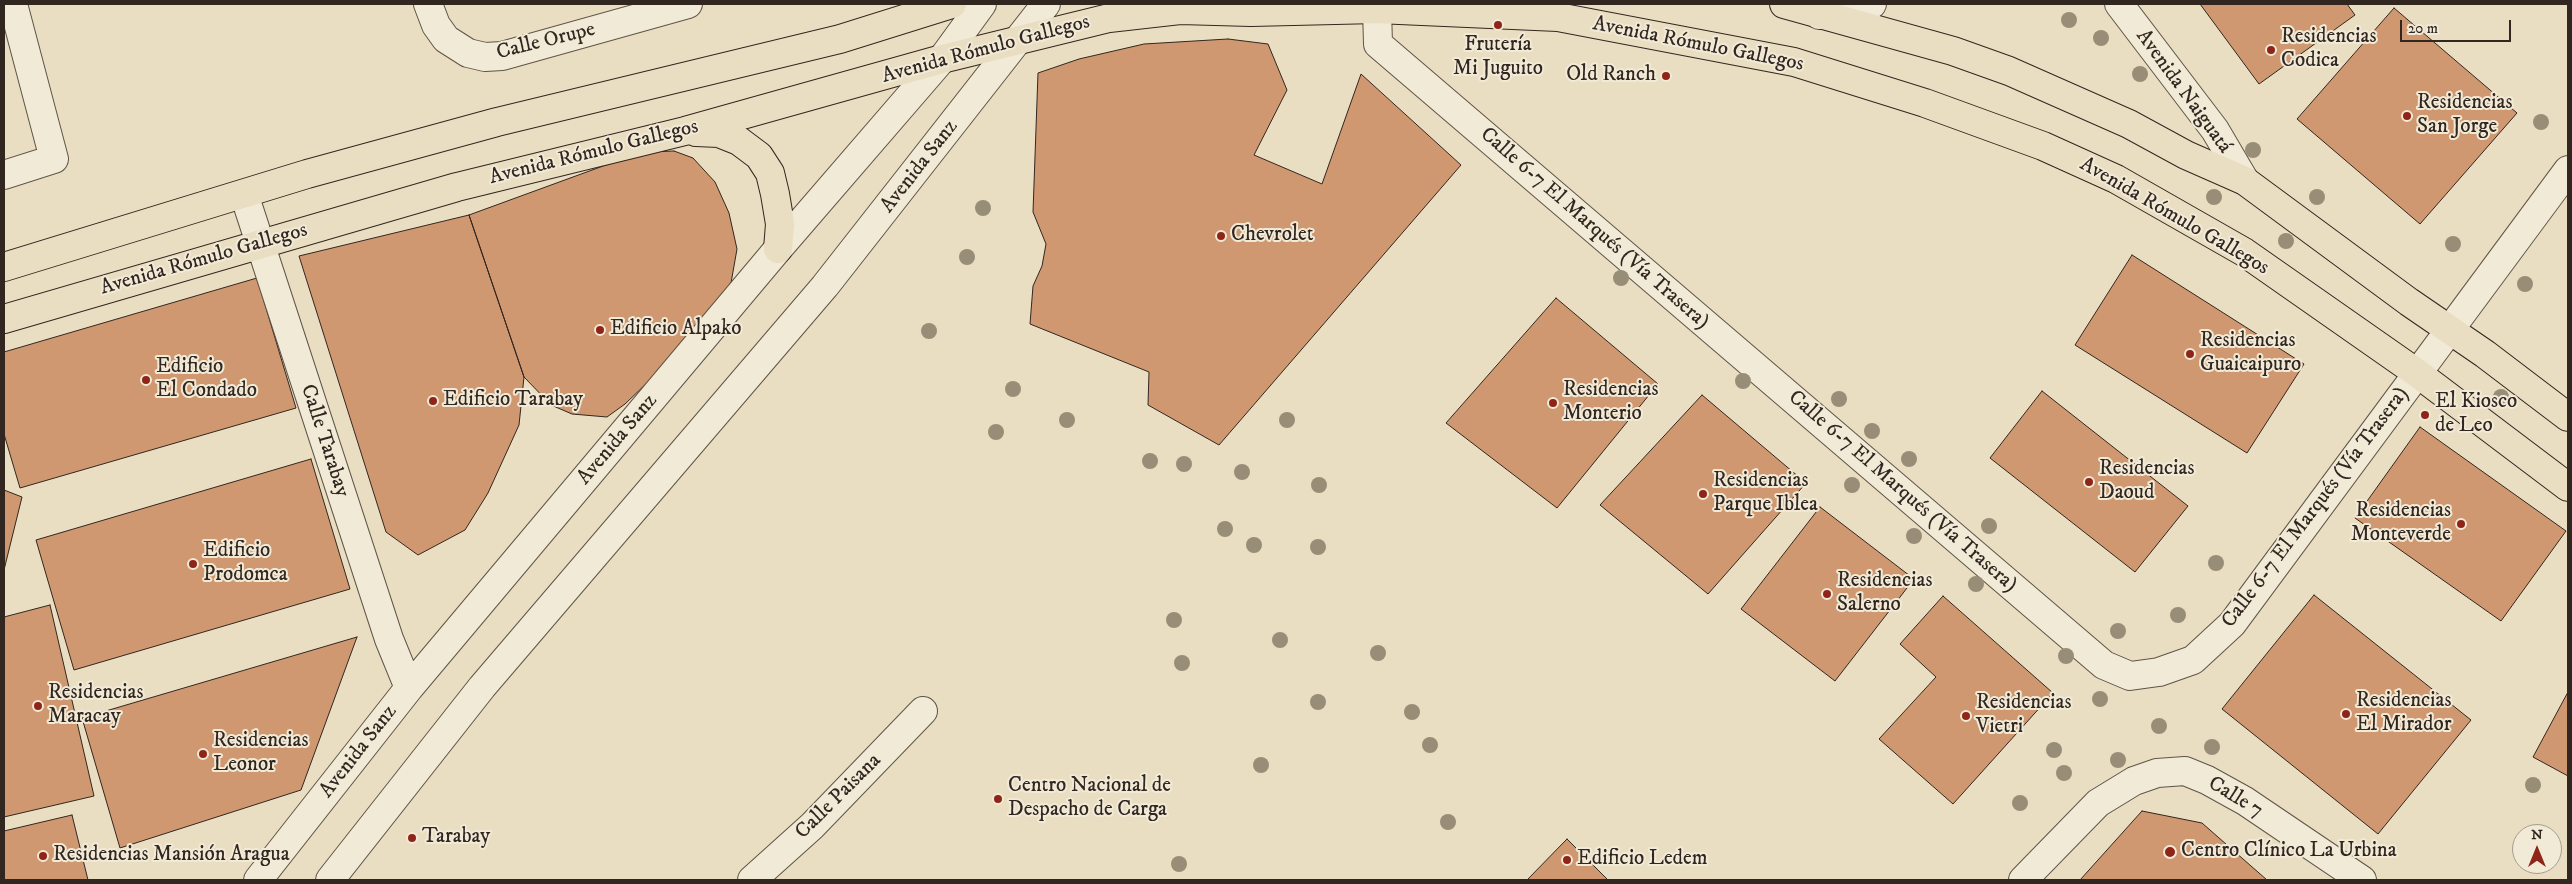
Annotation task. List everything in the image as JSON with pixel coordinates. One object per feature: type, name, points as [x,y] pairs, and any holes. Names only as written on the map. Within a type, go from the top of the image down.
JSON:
[{"type":"main road","points":[[4,267],[244,194],[497,122],[840,39],[952,4]]},
{"type":"main road","points":[[1784,4],[1953,51],[2009,71],[2129,124],[2186,155],[2245,181],[2568,416]]},
{"type":"main road","name":"Avenida Rómulo Gallegos","points":[[4,319],[457,187],[684,131],[942,59],[1109,18],[1180,10],[1251,12],[1377,9],[1558,17],[1794,62],[1925,103],[2043,146],[2116,179],[2244,252],[2417,373],[2568,487]]},
{"type":"main road","points":[[684,131],[718,133],[739,141],[759,156],[770,173],[775,194],[780,224],[778,249]]},
{"type":"street","points":[[4,175],[54,159],[13,4]]},
{"type":"street","name":"Calle Orupe","points":[[428,4],[436,25],[446,39],[468,53],[485,57],[502,56],[688,4]]},
{"type":"street","name":"Avenida Sanz","points":[[258,880],[409,688],[778,249],[942,59],[982,4]]},
{"type":"street","name":"Avenida Sanz","points":[[330,880],[482,687],[826,286],[1046,4]]},
{"type":"street","points":[[1819,15],[1872,4]]},
{"type":"street","name":"Avenida Naiguatá","points":[[2119,4],[2215,130],[2245,181]]},
{"type":"street","name":"Calle 6-7 El Marqués (Vía Trasera)","points":[[1377,9],[1378,44],[2104,665],[2130,676],[2158,672],[2193,660],[2232,624],[2568,170]]},
{"type":"street","name":"Calle Tarabay","points":[[244,194],[389,639],[409,688]]},
{"type":"street","name":"Calle Paisana","points":[[752,880],[812,826],[923,711]]},
{"type":"street","name":"Calle 7","points":[[2023,880],[2098,803],[2142,778],[2157,773],[2185,771],[2207,780],[2245,801],[2362,880]]},
{"type":"building","name":"Residencias Codica","points":[[2200,4],[2347,4],[2355,15],[2259,84]]},
{"type":"building","name":"Residencias San Jorge","points":[[2394,8],[2517,113],[2420,224],[2297,119]]},
{"type":"building","name":"Chevrolet","points":[[1228,39],[1268,44],[1287,90],[1254,155],[1322,184],[1361,74],[1461,165],[1219,445],[1148,405],[1149,372],[1030,324],[1033,286],[1042,266],[1046,244],[1033,212],[1038,73],[1079,59],[1144,44]]},
{"type":"building","name":"Edificio Alpako","points":[[674,151],[693,158],[715,182],[729,213],[737,249],[731,283],[649,381],[625,404],[607,417],[572,414],[551,405],[524,377],[469,215],[614,162],[649,152]]},
{"type":"building","name":"Edificio Tarabay","points":[[469,215],[524,377],[519,425],[488,493],[465,530],[418,555],[386,532],[299,256]]},
{"type":"building","name":"Residencias Guaicaipuro","points":[[2132,255],[2304,364],[2247,453],[2075,345]]},
{"type":"building","name":"Edificio El Condado","points":[[257,278],[296,408],[20,488],[4,434],[4,352]]},
{"type":"building","name":"Residencias Monterio","points":[[1556,298],[1658,384],[1557,508],[1446,423]]},
{"type":"building","name":"Residencias Daoud","points":[[2042,391],[2188,506],[2135,572],[1990,458]]},
{"type":"building","name":"Residencias Parque Iblea","points":[[1702,395],[1806,483],[1708,594],[1600,505]]},
{"type":"building","name":"Residencias Monteverde","points":[[2420,427],[2566,531],[2501,621],[2355,518]]},
{"type":"building","name":"Edificio Prodomca","points":[[311,459],[350,589],[74,670],[36,540]]},
{"type":"building","points":[[4,490],[22,497],[4,570]]},
{"type":"building","name":"Residencias Salerno","points":[[1820,507],[1914,579],[1835,681],[1741,609]]},
{"type":"building","name":"Residencias El Mirador","points":[[2314,595],[2471,720],[2378,834],[2222,709]]},
{"type":"building","name":"Residencias Vietri","points":[[1943,596],[2053,693],[1953,804],[1879,739],[1936,677],[1900,644]]},
{"type":"building","name":"Residencias Maracay","points":[[50,605],[94,796],[4,817],[4,617]]},
{"type":"building","name":"Residencias Leonor","points":[[357,637],[301,790],[120,848],[82,718]]},
{"type":"building","points":[[2568,692],[2568,776],[2533,757]]},
{"type":"building","name":"Centro Clínico La Urbina","points":[[2142,811],[2202,823],[2267,880],[2080,880]]},
{"type":"building","name":"Residencias Mansión Aragua","points":[[72,815],[88,880],[4,880],[4,831]]},
{"type":"building","name":"Edificio Ledem","points":[[1567,839],[1608,880],[1527,880]]},
{"type":"place","name":"Frutería Mi Juguito","points":[[1498,25]]},
{"type":"place","name":"Residencias Codica","points":[[2271,50]]},
{"type":"place","name":"Old Ranch","points":[[1666,76]]},
{"type":"place","name":"Residencias San Jorge","points":[[2407,116]]},
{"type":"place","name":"Chevrolet","points":[[1221,236]]},
{"type":"place","name":"Edificio Alpako","points":[[600,330]]},
{"type":"place","name":"Residencias Guaicaipuro","points":[[2190,354]]},
{"type":"place","name":"Edificio El Condado","points":[[146,380]]},
{"type":"place","name":"Edificio Tarabay","points":[[433,401]]},
{"type":"place","name":"Residencias Monterio","points":[[1553,403]]},
{"type":"place","name":"El Kiosco de Leo","points":[[2425,415]]},
{"type":"place","name":"Residencias Daoud","points":[[2089,482]]},
{"type":"place","name":"Residencias Parque Iblea","points":[[1703,494]]},
{"type":"place","name":"Residencias Monteverde","points":[[2461,524]]},
{"type":"place","name":"Edificio Prodomca","points":[[193,564]]},
{"type":"place","name":"Residencias Salerno","points":[[1827,594]]},
{"type":"place","name":"Residencias Maracay","points":[[38,706]]},
{"type":"place","name":"Residencias El Mirador","points":[[2346,714]]},
{"type":"place","name":"Residencias Vietri","points":[[1966,716]]},
{"type":"place","name":"Residencias Leonor","points":[[203,754]]},
{"type":"place","name":"Centro Nacional de Despacho de Carga","points":[[998,799]]},
{"type":"place","name":"Tarabay","points":[[412,838]]},
{"type":"place","name":"Centro Clínico La Urbina","points":[[2170,852]]},
{"type":"place","name":"Residencias Mansión Aragua","points":[[43,856]]},
{"type":"place","name":"Edificio Ledem","points":[[1567,860]]}]
